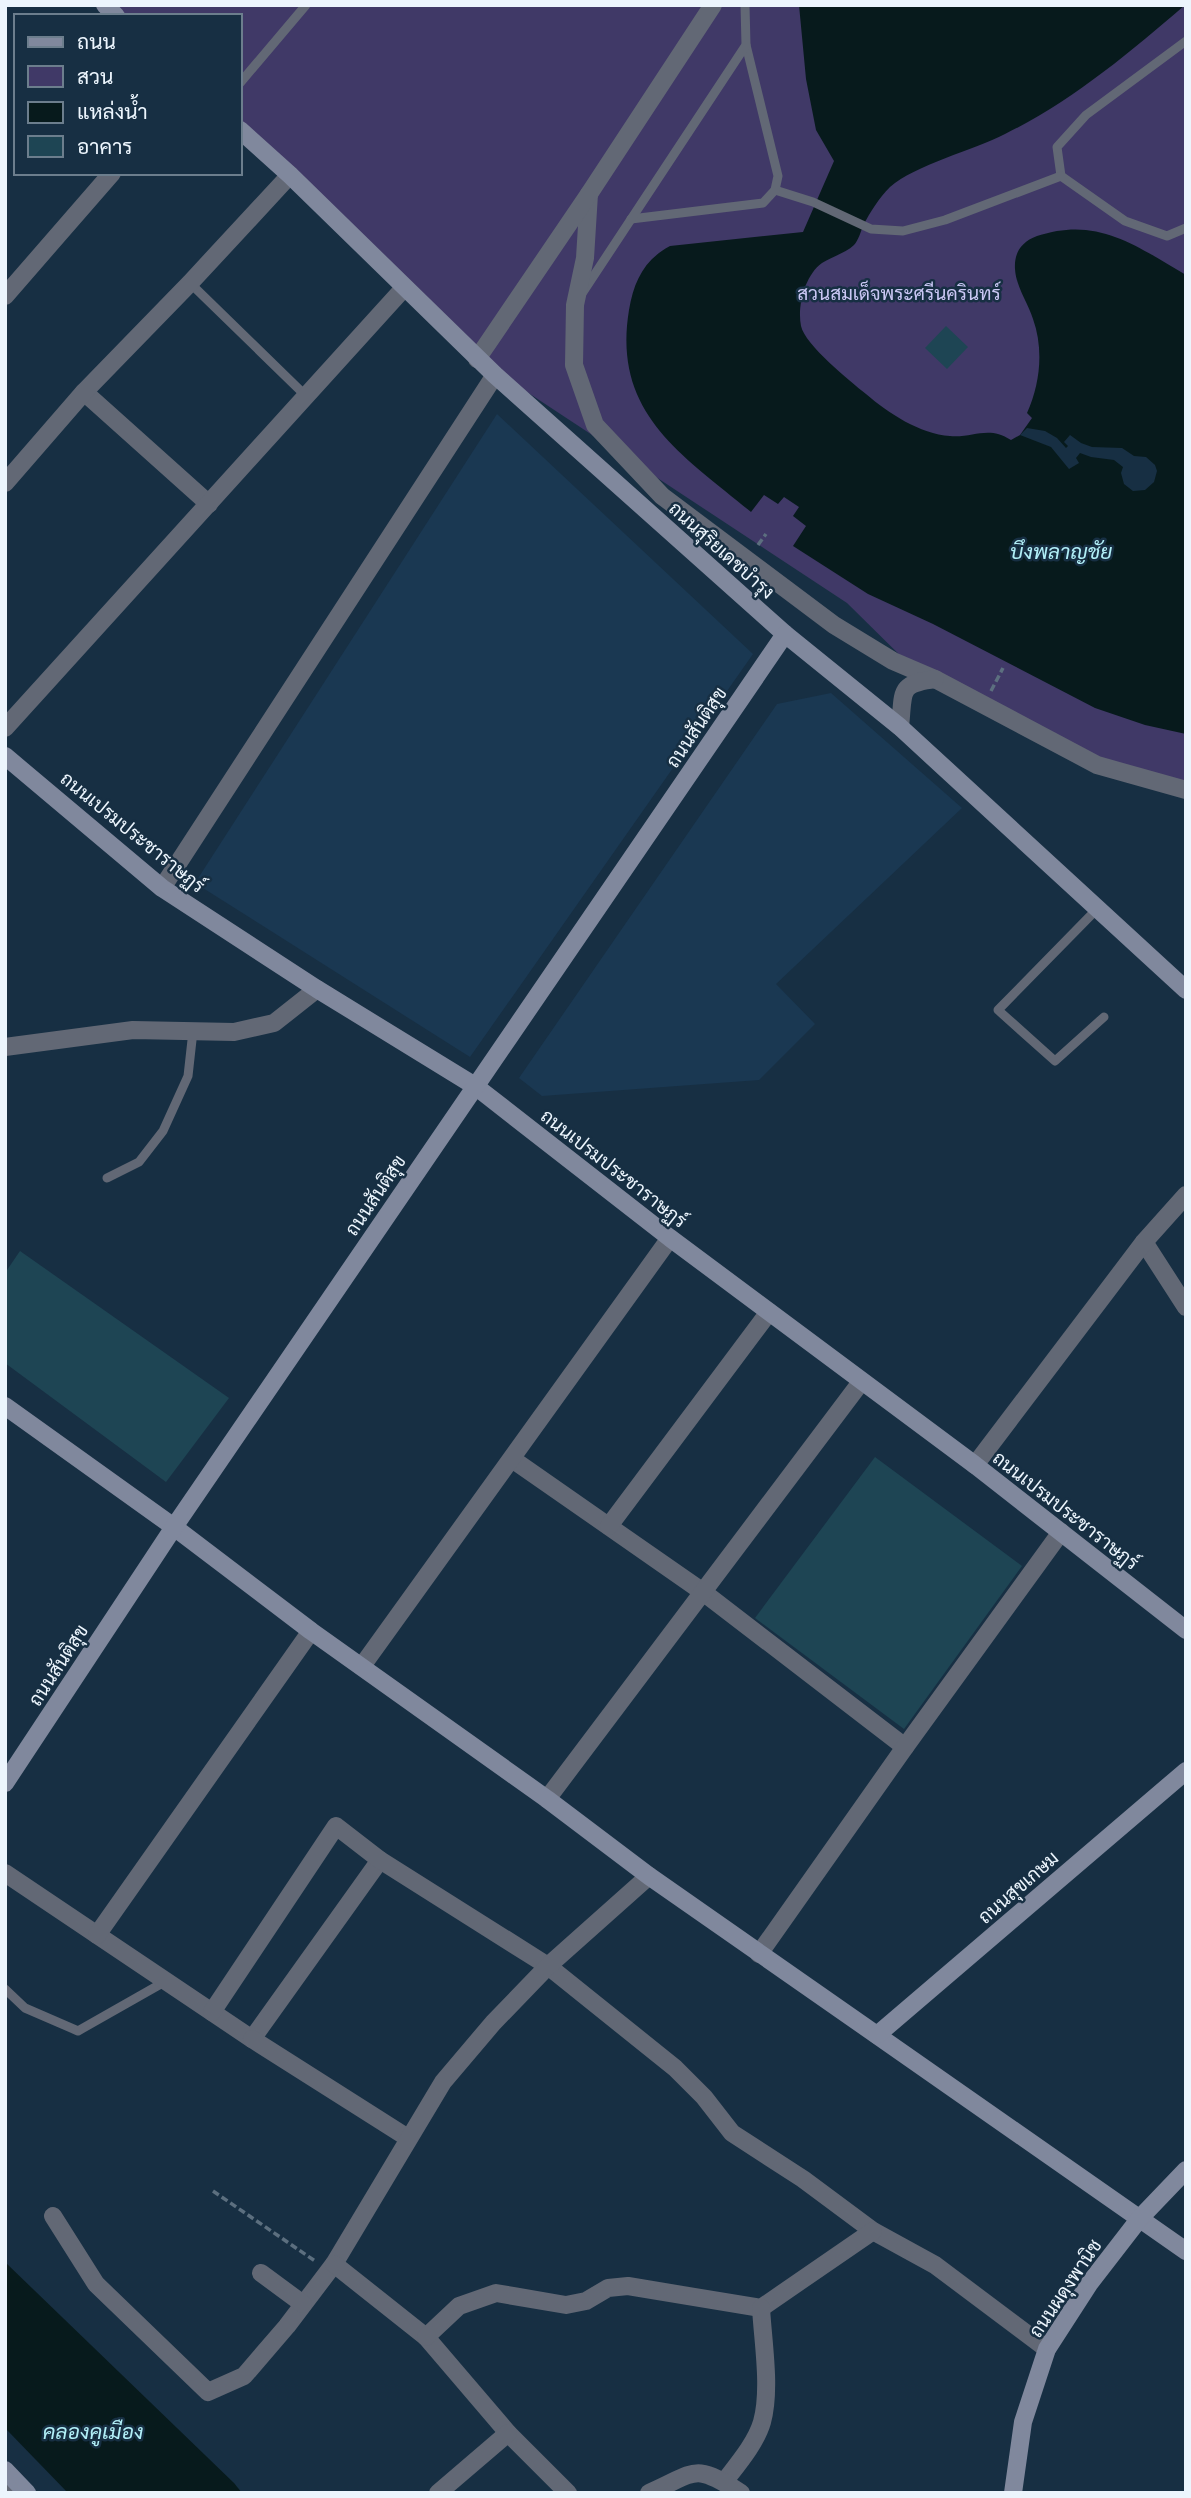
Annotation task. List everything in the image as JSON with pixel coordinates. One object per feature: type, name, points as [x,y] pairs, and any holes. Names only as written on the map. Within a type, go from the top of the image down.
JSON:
[{"type":"street","points":[[477,359],[713,5]]},
{"type":"street","name":"ถนนสุริยเดชบำรุง","points":[[242,132],[290,175],[477,359],[785,634],[900,727],[1186,990]]},
{"type":"street","points":[[5,296],[109,175]]},
{"type":"street","points":[[5,484],[83,392],[190,283],[290,175]]},
{"type":"street","points":[[589,194],[585,258],[575,305],[574,365],[595,425],[662,496],[834,625],[893,661],[935,679],[1097,765],[1186,790]]},
{"type":"street","points":[[5,728],[404,288]]},
{"type":"street","points":[[162,888],[495,375]]},
{"type":"street","points":[[83,392],[209,504]]},
{"type":"street","name":"ถนนสันติสุข","points":[[5,1783],[174,1527],[785,634]]},
{"type":"street","points":[[900,727],[904,691],[913,682],[935,679]]},
{"type":"street","name":"ถนนเปรมประชาราษฏร์","points":[[5,756],[162,888],[317,989],[475,1086],[670,1238],[975,1465],[1186,1630]]},
{"type":"street","points":[[5,1047],[133,1030],[234,1032],[274,1023],[317,989]]},
{"type":"street","points":[[975,1465],[1144,1242],[1186,1195]]},
{"type":"street","points":[[362,1667],[670,1238]]},
{"type":"street","points":[[1144,1242],[1186,1307]]},
{"type":"street","points":[[609,1526],[769,1312]]},
{"type":"street","points":[[547,1799],[861,1382]]},
{"type":"street","points":[[5,1406],[649,1876],[1186,2251]]},
{"type":"street","points":[[513,1459],[703,1592],[905,1747]]},
{"type":"street","points":[[759,1954],[1061,1532]]},
{"type":"street","points":[[97,1936],[311,1631]]},
{"type":"street","name":"ถนนสุขเกษม","points":[[877,2035],[1186,1771]]},
{"type":"street","points":[[212,2012],[336,1826],[380,1860],[548,1966],[676,2068],[704,2097],[732,2133],[803,2179],[873,2231],[935,2265],[1047,2348]]},
{"type":"street","points":[[253,2039],[380,1860]]},
{"type":"street","points":[[5,1873],[166,1982],[408,2138]]},
{"type":"street","points":[[52,2217],[96,2284],[208,2392],[244,2376],[331,2267],[443,2082],[493,2023],[548,1966],[649,1876]]},
{"type":"street","name":"ถนนผดุงพานิช","points":[[1013,2493],[1023,2423],[1047,2348],[1089,2284],[1140,2218],[1186,2170]]},
{"type":"street","points":[[426,2337],[459,2306],[496,2293],[566,2305],[586,2301],[607,2288],[628,2286],[761,2308],[873,2231]]},
{"type":"street","points":[[331,2267],[393,2308],[426,2337],[508,2433],[568,2493]]},
{"type":"street","points":[[261,2273],[303,2304]]},
{"type":"street","points":[[724,2482],[740,2461],[761,2424],[765,2395],[761,2308]]},
{"type":"street","points":[[438,2493],[508,2433]]},
{"type":"street","points":[[649,2493],[687,2474],[706,2473],[741,2493]]},
{"type":"lane","points":[[242,81],[306,5]]},
{"type":"lane","points":[[631,219],[763,203],[775,190],[778,176],[746,45],[745,5]]},
{"type":"lane","points":[[1186,41],[1086,115],[1057,147],[1060,176],[1125,221],[1167,236],[1186,228]]},
{"type":"lane","points":[[575,305],[746,45]]},
{"type":"lane","points":[[775,190],[813,202],[871,229],[903,231],[945,220],[1060,176]]},
{"type":"lane","points":[[190,283],[307,397]]},
{"type":"lane","points":[[1097,909],[998,1010],[1055,1061],[1104,1017]]},
{"type":"lane","points":[[107,1178],[139,1161],[163,1131],[188,1076],[193,1031]]},
{"type":"lane","points":[[5,1989],[25,2008],[78,2031],[166,1982]]},
{"type":"path","points":[[213,2191],[331,2267]]},
{"type":"shaded area","points":[[497,414],[753,654],[470,1057],[195,883]]},
{"type":"shaded area","points":[[831,693],[962,808],[776,984],[815,1024],[759,1080],[542,1096],[519,1078],[777,704]]},
{"type":"green space","name":"สวนสมเด็จพระศรีนครินทร์","points":[[103,5],[1186,5],[1186,790],[1097,765],[920,675],[847,603],[477,359],[242,136],[242,14],[112,14]]},
{"type":"water","name":"บึงพลาญชัย","points":[[799,5],[1185,5],[1121,59],[1053,107],[1005,134],[929,165],[890,187],[872,210],[854,245],[822,263],[811,275],[801,300],[800,318],[804,334],[829,362],[894,415],[939,434],[959,436],[995,433],[1011,440],[1020,435],[1032,418],[1027,413],[1039,367],[1039,343],[1015,269],[1016,258],[1023,245],[1031,238],[1059,231],[1078,229],[1097,232],[1132,244],[1186,275],[1186,734],[1145,725],[1095,708],[933,624],[868,594],[793,546],[806,526],[793,516],[799,507],[784,497],[778,504],[764,495],[751,512],[677,450],[657,428],[642,404],[631,377],[626,346],[631,299],[637,281],[647,265],[670,246],[803,232],[834,161],[816,130],[806,79]]},
{"type":"water","name":"คลองคูเมือง","points":[[5,2262],[242,2493],[68,2493],[5,2428]]},
{"type":"pier","points":[[1027,428],[1045,431],[1057,438],[1066,448],[1068,446],[1064,442],[1070,435],[1092,447],[1122,448],[1134,456],[1146,457],[1155,465],[1157,471],[1154,482],[1145,490],[1133,491],[1124,484],[1121,473],[1123,467],[1114,460],[1080,453],[1076,458],[1079,463],[1069,469],[1051,447],[1020,435]]},
{"type":"building","points":[[946,326],[968,347],[947,369],[925,348]]},
{"type":"building","points":[[20,1251],[229,1398],[166,1482],[5,1363],[5,1273]]},
{"type":"building","points":[[875,1457],[1022,1566],[904,1729],[755,1618]]}]
